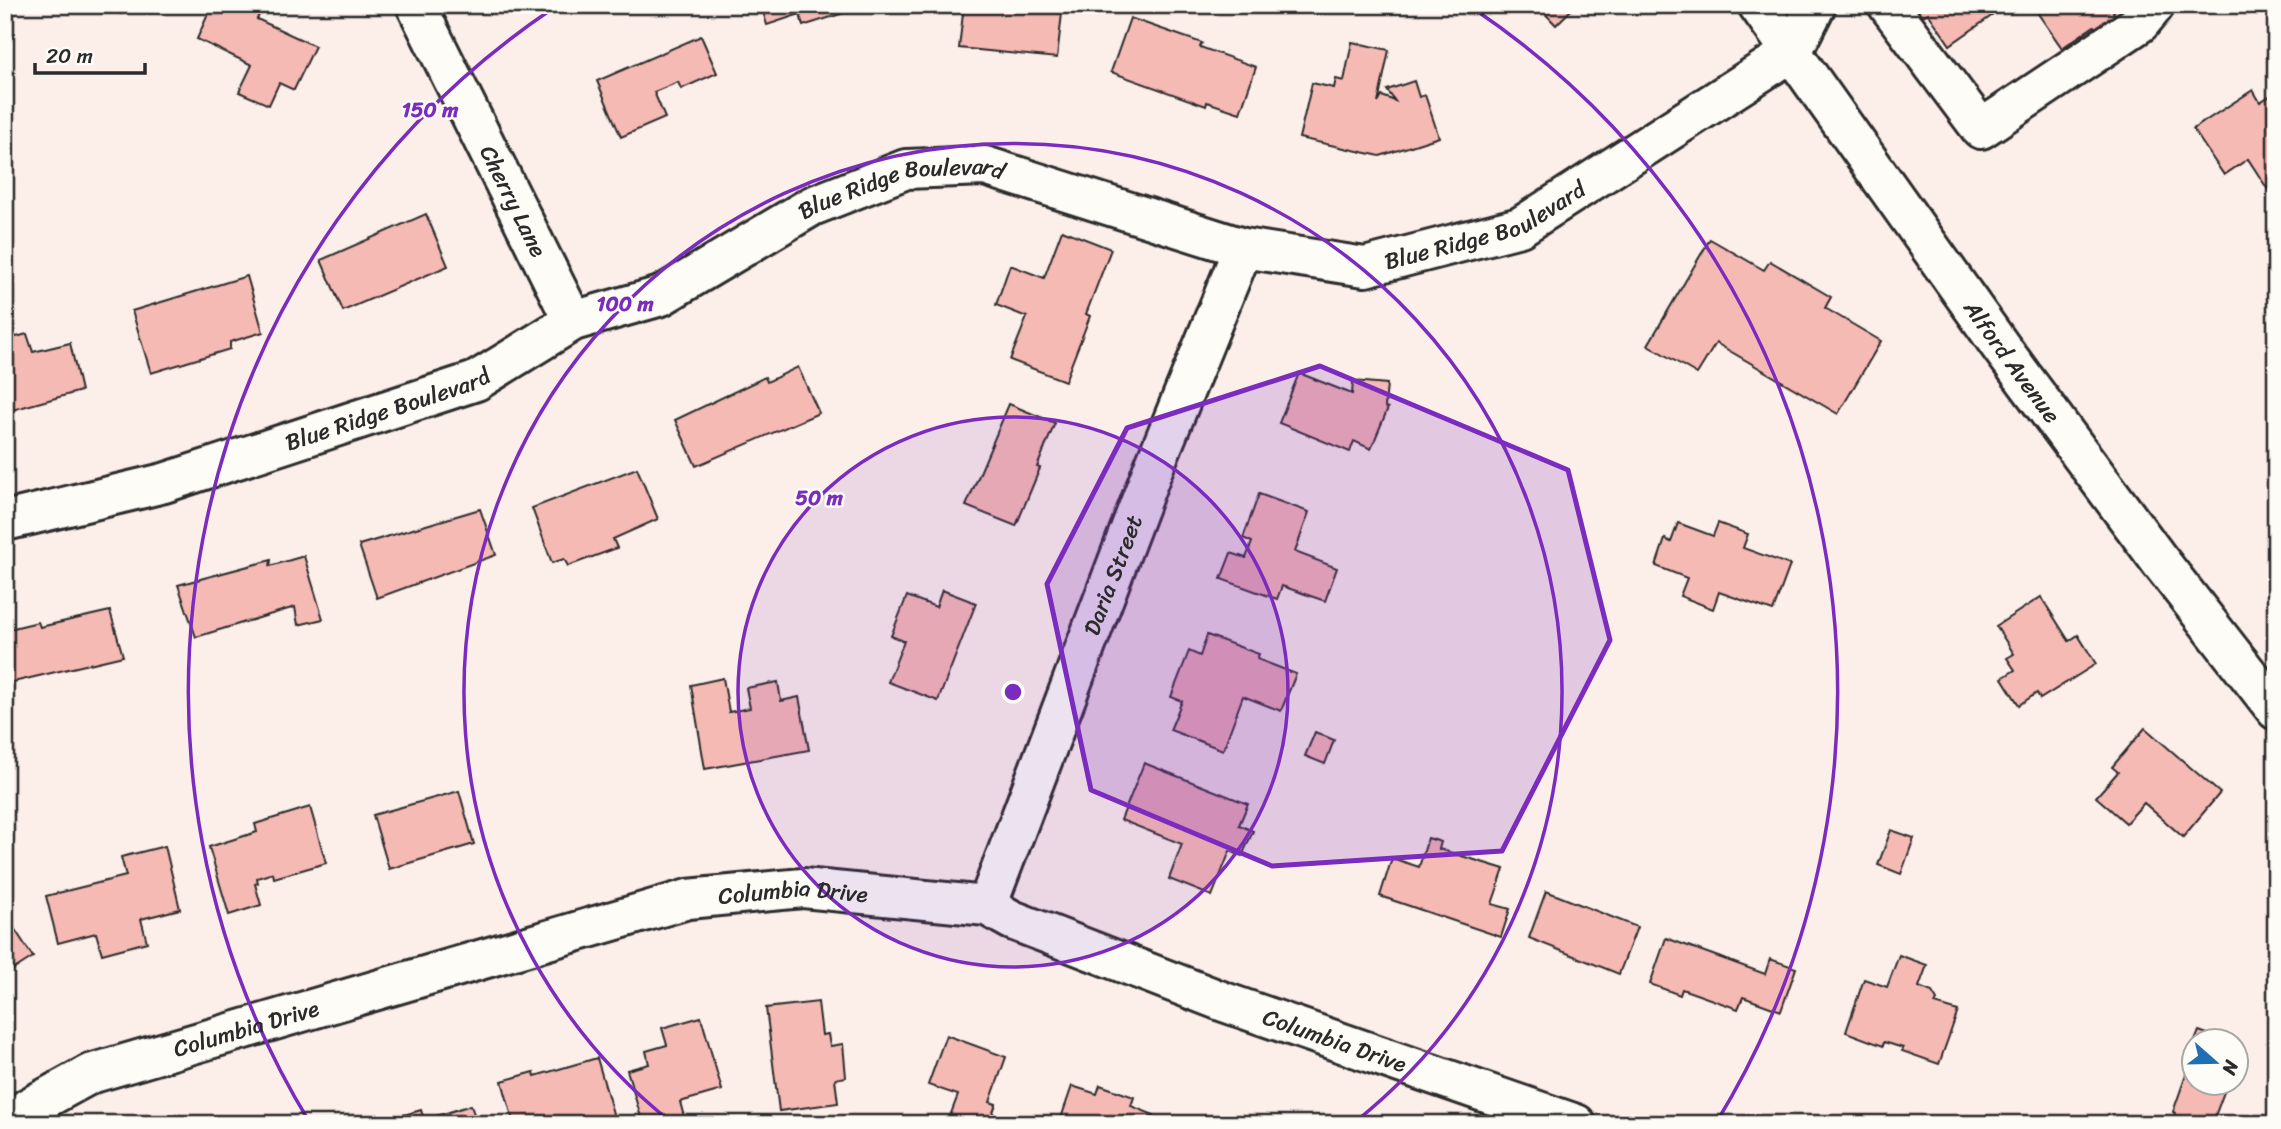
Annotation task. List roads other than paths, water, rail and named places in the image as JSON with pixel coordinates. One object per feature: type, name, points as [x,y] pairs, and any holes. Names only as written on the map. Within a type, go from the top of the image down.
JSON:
[{"type":"street","name":"Cherry Lane","points":[[416,5],[573,321]]},
{"type":"street","name":"Alford Avenue","points":[[1758,5],[2003,350],[2159,560],[2276,710]]},
{"type":"street","points":[[1792,52],[1816,5]]},
{"type":"street","points":[[1888,5],[1981,129],[2140,23],[2155,5]]},
{"type":"street","name":"Blue Ridge Boulevard","points":[[5,522],[163,483],[476,381],[573,321],[661,296],[813,206],[906,169],[985,166],[1242,248],[1365,267],[1520,227],[1792,52]]},
{"type":"street","name":"Daria Street","points":[[987,906],[1153,469],[1242,248]]},
{"type":"street","name":"Columbia Drive","points":[[12,1124],[28,1108],[90,1074],[688,899],[803,888],[987,906],[1012,920],[1224,1002],[1576,1124]]}]
